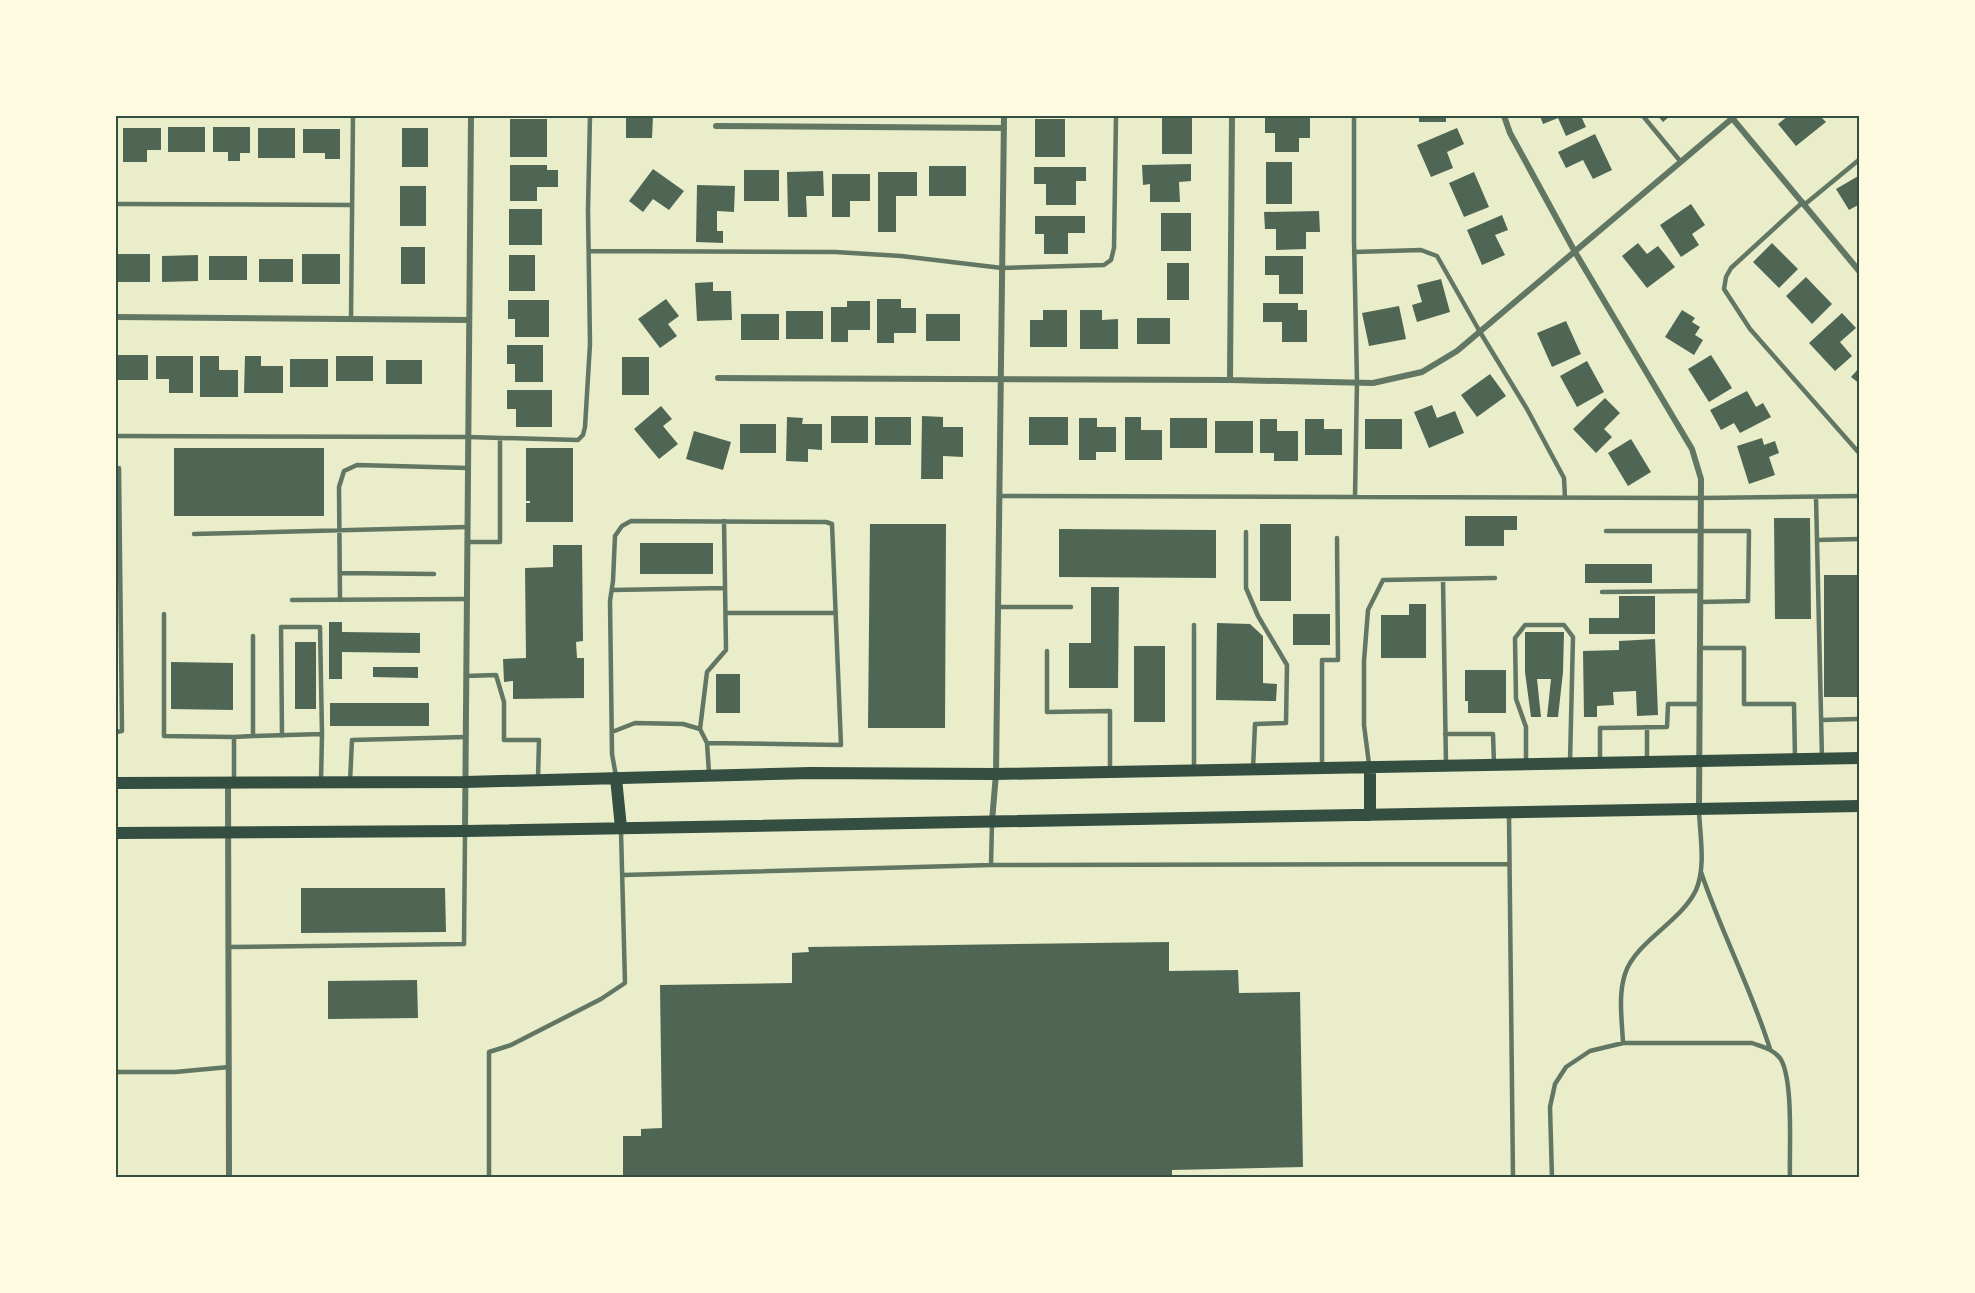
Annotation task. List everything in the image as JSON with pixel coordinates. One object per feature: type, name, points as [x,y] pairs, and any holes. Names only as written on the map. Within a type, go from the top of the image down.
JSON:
[{"type":"main road","points":[[116,783],[465,782],[810,773],[996,774],[1860,758]]},
{"type":"main road","points":[[1370,767],[1370,815]]},
{"type":"main road","points":[[616,778],[621,828]]},
{"type":"main road","points":[[116,833],[465,831],[1860,806]]},
{"type":"street","points":[[465,831],[471,116]]},
{"type":"street","points":[[992,821],[996,774],[1004,116]]},
{"type":"street","points":[[1230,380],[1233,116]]},
{"type":"street","points":[[1504,116],[1510,133],[1575,252],[1692,449],[1701,479],[1699,809]]},
{"type":"street","points":[[718,378],[1230,380],[1373,383],[1422,372],[1457,351],[1734,117],[1860,272]]},
{"type":"street","points":[[716,126],[1004,128]]},
{"type":"street","points":[[116,317],[469,320]]},
{"type":"street","points":[[230,1178],[228,833],[231,781]]},
{"type":"lane","points":[[351,319],[353,116]]},
{"type":"lane","points":[[116,436],[468,437],[578,440],[583,435],[585,427],[590,344],[590,116]]},
{"type":"lane","points":[[589,251],[835,252],[901,256],[1002,268],[1104,266],[1111,260],[1114,248],[1116,116]]},
{"type":"lane","points":[[1354,116],[1357,382],[1355,497]]},
{"type":"lane","points":[[1642,116],[1681,162]]},
{"type":"lane","points":[[1860,159],[1803,204],[1731,268],[1726,277],[1724,289],[1750,329],[1860,454]]},
{"type":"lane","points":[[116,204],[352,205]]},
{"type":"lane","points":[[1354,252],[1421,250],[1437,256],[1527,409],[1564,478],[1565,498]]},
{"type":"lane","points":[[467,542],[500,542],[500,438]]},
{"type":"lane","points":[[340,600],[339,487],[344,471],[357,465],[468,468]]},
{"type":"lane","points":[[116,732],[122,731],[119,468]]},
{"type":"lane","points":[[1000,496],[1565,498],[1860,496]]},
{"type":"lane","points":[[1816,497],[1822,759]]},
{"type":"lane","points":[[616,778],[612,754],[610,601],[615,536],[622,526],[631,521],[826,522],[832,524],[841,745],[707,743]]},
{"type":"lane","points":[[709,776],[707,743],[700,729],[707,672],[726,650],[724,521]]},
{"type":"lane","points":[[194,534],[468,527]]},
{"type":"lane","points":[[1606,531],[1749,531],[1748,601],[1700,602]]},
{"type":"lane","points":[[1246,532],[1246,588],[1258,616],[1287,665],[1286,723],[1255,724],[1252,769]]},
{"type":"lane","points":[[1322,768],[1322,660],[1338,660],[1337,538]]},
{"type":"lane","points":[[1817,540],[1860,539]]},
{"type":"lane","points":[[340,573],[434,574]]},
{"type":"lane","points":[[1370,767],[1364,725],[1364,661],[1368,610],[1383,580],[1495,578]]},
{"type":"lane","points":[[1443,579],[1446,766]]},
{"type":"lane","points":[[612,590],[725,588]]},
{"type":"lane","points":[[1602,592],[1700,591]]},
{"type":"lane","points":[[292,600],[467,600]]},
{"type":"lane","points":[[998,607],[1071,607]]},
{"type":"lane","points":[[726,614],[836,613]]},
{"type":"lane","points":[[164,614],[164,736],[234,737],[322,734]]},
{"type":"lane","points":[[1526,765],[1526,727],[1516,699],[1515,638],[1525,625],[1564,625],[1573,637],[1570,764]]},
{"type":"lane","points":[[1194,626],[1194,770]]},
{"type":"lane","points":[[282,736],[281,627],[320,627],[321,782]]},
{"type":"lane","points":[[253,636],[253,736]]},
{"type":"lane","points":[[1700,648],[1744,648],[1744,704],[1794,704],[1795,760]]},
{"type":"lane","points":[[1047,651],[1047,712],[1110,711],[1110,771]]},
{"type":"lane","points":[[466,676],[496,675],[504,702],[504,740],[539,740],[538,780]]},
{"type":"lane","points":[[1600,764],[1600,728],[1667,727],[1668,704],[1700,704]]},
{"type":"lane","points":[[1821,720],[1857,719]]},
{"type":"lane","points":[[612,732],[635,723],[683,724],[700,729]]},
{"type":"lane","points":[[1647,727],[1647,763]]},
{"type":"lane","points":[[1445,734],[1493,734],[1494,765]]},
{"type":"lane","points":[[231,781],[234,737]]},
{"type":"lane","points":[[350,782],[352,740],[466,737]]},
{"type":"lane","points":[[1699,809],[1701,872],[1713,907],[1761,1020],[1770,1049]]},
{"type":"lane","points":[[1509,812],[1513,1178]]},
{"type":"lane","points":[[991,865],[992,821]]},
{"type":"lane","points":[[489,1178],[489,1052],[511,1045],[602,999],[626,983],[621,828]]},
{"type":"lane","points":[[228,947],[464,944],[465,831]]},
{"type":"lane","points":[[623,875],[991,865],[1509,864]]},
{"type":"lane","points":[[1623,1043],[1622,984],[1625,971],[1637,954],[1686,906],[1696,888],[1701,872]]},
{"type":"lane","points":[[1552,1178],[1550,1107],[1555,1084],[1566,1067],[1590,1051],[1623,1043],[1752,1043],[1770,1049],[1780,1059],[1788,1081],[1790,1178]]},
{"type":"lane","points":[[116,1072],[175,1072],[229,1067]]},
{"type":"building","points":[[608,116],[653,116],[652,138],[626,138],[626,118],[608,118]]},
{"type":"building","points":[[1162,116],[1192,116],[1192,154],[1162,154]]},
{"type":"building","points":[[1265,116],[1310,116],[1310,138],[1299,138],[1299,152],[1275,152],[1275,133],[1265,133]]},
{"type":"building","points":[[1419,116],[1446,116],[1446,122],[1419,122]]},
{"type":"building","points":[[1540,116],[1581,116],[1586,127],[1566,136],[1558,118],[1543,124]]},
{"type":"building","points":[[1658,116],[1670,116],[1663,122]]},
{"type":"building","points":[[1788,116],[1820,116],[1826,122],[1796,146],[1778,124]]},
{"type":"building","points":[[510,119],[547,119],[547,157],[510,157]]},
{"type":"building","points":[[1035,119],[1065,119],[1065,157],[1035,157]]},
{"type":"building","points":[[168,127],[205,127],[205,152],[168,152]]},
{"type":"building","points":[[213,127],[250,127],[250,153],[240,153],[240,161],[228,161],[228,152],[213,152]]},
{"type":"building","points":[[123,128],[161,128],[161,150],[147,150],[147,162],[123,162]]},
{"type":"building","points":[[258,128],[295,128],[295,158],[258,158]]},
{"type":"building","points":[[402,128],[428,128],[428,167],[402,167]]},
{"type":"building","points":[[1457,128],[1464,144],[1447,152],[1453,168],[1431,177],[1417,145]]},
{"type":"building","points":[[303,129],[340,129],[340,159],[325,159],[325,153],[303,153]]},
{"type":"building","points":[[1595,134],[1612,170],[1593,179],[1583,160],[1566,168],[1558,152]]},
{"type":"building","points":[[1266,162],[1292,162],[1292,204],[1266,204]]},
{"type":"building","points":[[1191,164],[1191,181],[1179,182],[1180,202],[1150,202],[1150,184],[1143,185],[1142,165]]},
{"type":"building","points":[[510,165],[547,165],[547,170],[558,170],[558,187],[537,187],[537,201],[510,201]]},
{"type":"building","points":[[929,166],[966,166],[966,196],[929,196]]},
{"type":"building","points":[[1034,167],[1086,167],[1086,181],[1076,181],[1076,205],[1046,205],[1046,184],[1034,184]]},
{"type":"building","points":[[653,169],[684,191],[669,210],[653,199],[643,212],[629,201]]},
{"type":"building","points":[[744,170],[779,170],[779,201],[744,201]]},
{"type":"building","points":[[823,171],[824,196],[806,196],[807,217],[788,217],[787,172]]},
{"type":"building","points":[[878,172],[917,172],[917,196],[896,196],[896,232],[878,232]]},
{"type":"building","points":[[1474,172],[1489,207],[1464,217],[1449,183]]},
{"type":"building","points":[[832,174],[870,174],[870,201],[850,201],[850,217],[832,217]]},
{"type":"building","points":[[1860,175],[1860,204],[1849,210],[1836,189]]},
{"type":"building","points":[[697,185],[735,186],[734,212],[717,211],[717,231],[723,231],[723,243],[696,242]]},
{"type":"building","points":[[400,186],[426,186],[426,226],[400,226]]},
{"type":"building","points":[[1691,204],[1705,225],[1692,234],[1699,245],[1681,257],[1660,225]]},
{"type":"building","points":[[509,209],[542,209],[542,245],[509,245]]},
{"type":"building","points":[[1319,211],[1320,232],[1306,232],[1306,249],[1276,250],[1276,229],[1265,229],[1264,212]]},
{"type":"building","points":[[1161,213],[1191,213],[1191,251],[1161,251]]},
{"type":"building","points":[[1502,215],[1508,230],[1495,235],[1505,255],[1482,265],[1467,230]]},
{"type":"building","points":[[1035,216],[1085,216],[1085,233],[1068,233],[1068,254],[1044,254],[1044,234],[1035,234]]},
{"type":"building","points":[[1638,243],[1647,254],[1658,246],[1675,267],[1647,288],[1622,256]]},
{"type":"building","points":[[1772,243],[1798,269],[1779,288],[1753,262]]},
{"type":"building","points":[[401,247],[425,247],[425,284],[401,284]]},
{"type":"building","points":[[116,254],[150,254],[150,282],[116,282]]},
{"type":"building","points":[[302,254],[340,254],[340,284],[302,284]]},
{"type":"building","points":[[198,255],[198,281],[162,282],[162,256]]},
{"type":"building","points":[[509,255],[535,255],[535,291],[509,291]]},
{"type":"building","points":[[209,256],[247,256],[247,280],[209,280]]},
{"type":"building","points":[[1265,256],[1303,256],[1303,294],[1279,294],[1279,275],[1265,275]]},
{"type":"building","points":[[259,259],[293,259],[293,282],[259,282]]},
{"type":"building","points":[[1167,263],[1189,263],[1189,300],[1167,300]]},
{"type":"building","points":[[1806,277],[1832,304],[1812,324],[1786,296]]},
{"type":"building","points":[[1441,279],[1450,312],[1417,322],[1412,305],[1422,302],[1417,285]]},
{"type":"building","points":[[713,282],[713,291],[731,291],[732,320],[697,321],[695,283]]},
{"type":"building","points":[[666,299],[679,316],[668,324],[677,336],[660,348],[638,319]]},
{"type":"building","points":[[877,299],[901,299],[901,308],[916,308],[916,333],[894,333],[894,343],[877,343]]},
{"type":"building","points":[[508,300],[549,300],[549,337],[515,337],[515,319],[508,319]]},
{"type":"building","points":[[847,301],[870,301],[870,330],[848,330],[848,342],[831,342],[831,307],[847,307]]},
{"type":"building","points":[[1263,303],[1298,303],[1298,310],[1307,310],[1307,342],[1282,342],[1282,322],[1263,322]]},
{"type":"building","points":[[1399,306],[1406,339],[1369,346],[1362,313]]},
{"type":"building","points":[[1043,310],[1067,310],[1067,347],[1030,347],[1030,320],[1043,320]]},
{"type":"building","points":[[1080,310],[1102,310],[1102,320],[1118,319],[1118,349],[1080,349]]},
{"type":"building","points":[[1682,310],[1695,318],[1692,322],[1700,327],[1695,335],[1703,340],[1694,355],[1665,337]]},
{"type":"building","points":[[786,311],[823,311],[823,339],[786,339]]},
{"type":"building","points":[[1842,313],[1856,328],[1840,342],[1852,356],[1835,371],[1809,343]]},
{"type":"building","points":[[741,314],[779,314],[779,340],[741,340]]},
{"type":"building","points":[[926,314],[960,314],[960,341],[926,341]]},
{"type":"building","points":[[1137,318],[1170,318],[1170,344],[1137,344]]},
{"type":"building","points":[[1566,321],[1581,354],[1552,367],[1537,333]]},
{"type":"building","points":[[507,345],[543,345],[543,382],[515,382],[515,364],[507,364]]},
{"type":"building","points":[[116,355],[148,355],[148,380],[116,380]]},
{"type":"building","points":[[1711,355],[1732,388],[1709,402],[1688,369]]},
{"type":"building","points":[[156,356],[193,356],[193,393],[169,393],[169,379],[156,379]]},
{"type":"building","points":[[200,356],[219,356],[219,370],[238,370],[238,397],[200,397]]},
{"type":"building","points":[[245,356],[261,356],[261,366],[283,366],[283,393],[244,393]]},
{"type":"building","points":[[336,356],[373,356],[373,381],[336,381]]},
{"type":"building","points":[[622,357],[649,357],[649,395],[622,395]]},
{"type":"building","points":[[290,359],[328,359],[328,387],[290,387]]},
{"type":"building","points":[[386,360],[422,360],[422,384],[386,384]]},
{"type":"building","points":[[1587,361],[1604,392],[1577,407],[1560,376]]},
{"type":"building","points":[[1860,367],[1860,384],[1851,377]]},
{"type":"building","points":[[1490,374],[1506,396],[1477,417],[1461,395]]},
{"type":"building","points":[[507,390],[552,390],[552,427],[516,427],[516,409],[507,409]]},
{"type":"building","points":[[1747,391],[1756,407],[1763,403],[1771,417],[1740,433],[1734,423],[1721,430],[1710,410]]},
{"type":"building","points":[[1605,398],[1620,413],[1604,429],[1612,437],[1596,453],[1573,429]]},
{"type":"building","points":[[1432,405],[1437,418],[1455,411],[1464,433],[1429,448],[1414,412]]},
{"type":"building","points":[[661,406],[672,419],[663,426],[678,444],[659,459],[634,429]]},
{"type":"building","points":[[831,416],[868,416],[868,443],[831,443]]},
{"type":"building","points":[[922,416],[943,417],[943,427],[963,427],[963,457],[943,456],[943,479],[921,479]]},
{"type":"building","points":[[787,417],[803,418],[802,424],[822,424],[822,450],[808,449],[808,462],[786,461]]},
{"type":"building","points":[[875,417],[911,417],[911,445],[875,445]]},
{"type":"building","points":[[1029,417],[1068,417],[1068,445],[1029,445]]},
{"type":"building","points":[[1125,417],[1141,417],[1141,430],[1162,430],[1162,460],[1125,460]]},
{"type":"building","points":[[1079,418],[1097,418],[1097,427],[1116,427],[1116,452],[1096,452],[1096,460],[1079,460]]},
{"type":"building","points":[[1170,418],[1207,418],[1207,448],[1170,448]]},
{"type":"building","points":[[1260,419],[1277,419],[1277,431],[1298,431],[1298,461],[1274,461],[1274,453],[1260,453]]},
{"type":"building","points":[[1305,419],[1324,419],[1324,429],[1342,429],[1342,455],[1305,455]]},
{"type":"building","points":[[1365,419],[1402,419],[1402,449],[1365,449]]},
{"type":"building","points":[[1215,421],[1253,421],[1253,453],[1215,453]]},
{"type":"building","points":[[740,424],[776,424],[776,453],[740,453]]},
{"type":"building","points":[[694,431],[731,442],[723,470],[686,459]]},
{"type":"building","points":[[1762,438],[1764,445],[1775,441],[1779,453],[1769,457],[1775,475],[1749,484],[1737,446]]},
{"type":"building","points":[[1631,439],[1651,472],[1628,486],[1608,453]]},
{"type":"building","points":[[174,448],[324,448],[324,516],[174,516]]},
{"type":"building","points":[[526,448],[573,448],[573,522],[526,522],[526,503],[530,501],[526,501]]},
{"type":"building","points":[[1465,516],[1517,516],[1517,530],[1504,530],[1504,546],[1465,546]]},
{"type":"building","points":[[1774,518],[1810,518],[1811,619],[1775,619]]},
{"type":"building","points":[[870,524],[946,524],[945,728],[868,728]]},
{"type":"building","points":[[1260,524],[1291,524],[1291,601],[1260,601]]},
{"type":"building","points":[[1059,529],[1216,530],[1216,578],[1059,577]]},
{"type":"building","points":[[640,543],[713,543],[713,574],[640,574]]},
{"type":"building","points":[[553,545],[582,545],[583,641],[576,642],[577,658],[584,658],[584,698],[513,699],[513,681],[504,682],[503,659],[526,658],[525,568],[553,567]]},
{"type":"building","points":[[1585,564],[1652,564],[1652,583],[1585,583]]},
{"type":"building","points":[[1824,575],[1860,575],[1860,697],[1824,697]]},
{"type":"building","points":[[1091,587],[1119,587],[1118,688],[1069,688],[1069,643],[1091,643]]},
{"type":"building","points":[[1619,596],[1655,596],[1655,634],[1589,634],[1589,618],[1619,618]]},
{"type":"building","points":[[1409,604],[1426,604],[1426,658],[1381,658],[1381,615],[1409,615]]},
{"type":"building","points":[[1293,614],[1330,614],[1330,645],[1293,645]]},
{"type":"building","points":[[329,622],[342,622],[342,632],[420,633],[420,653],[342,652],[342,679],[329,679]]},
{"type":"building","points":[[1217,623],[1250,624],[1263,636],[1263,683],[1277,684],[1276,701],[1216,700]]},
{"type":"building","points":[[1525,632],[1564,632],[1563,672],[1558,717],[1547,717],[1551,679],[1537,679],[1541,717],[1531,717],[1525,672]]},
{"type":"building","points":[[1655,639],[1658,715],[1637,716],[1636,691],[1613,692],[1614,705],[1597,706],[1597,717],[1584,717],[1583,651],[1619,650],[1619,641]]},
{"type":"building","points":[[295,642],[316,642],[316,709],[295,709]]},
{"type":"building","points":[[1134,646],[1165,646],[1165,722],[1134,722]]},
{"type":"building","points":[[171,662],[233,663],[233,710],[171,709]]},
{"type":"building","points":[[373,667],[418,667],[418,678],[373,677]]},
{"type":"building","points":[[1465,670],[1506,670],[1506,713],[1468,713],[1468,701],[1465,701]]},
{"type":"building","points":[[716,674],[740,674],[740,713],[716,713]]},
{"type":"building","points":[[330,703],[429,703],[429,726],[330,726]]},
{"type":"building","points":[[301,888],[445,888],[446,932],[301,933]]},
{"type":"building","points":[[1169,942],[1169,971],[1238,970],[1239,993],[1300,992],[1303,1167],[1172,1170],[1172,1178],[623,1178],[623,1136],[641,1136],[641,1129],[662,1128],[660,985],[792,983],[792,953],[809,952],[808,947]]},
{"type":"building","points":[[417,980],[418,1018],[328,1019],[328,981]]}]
